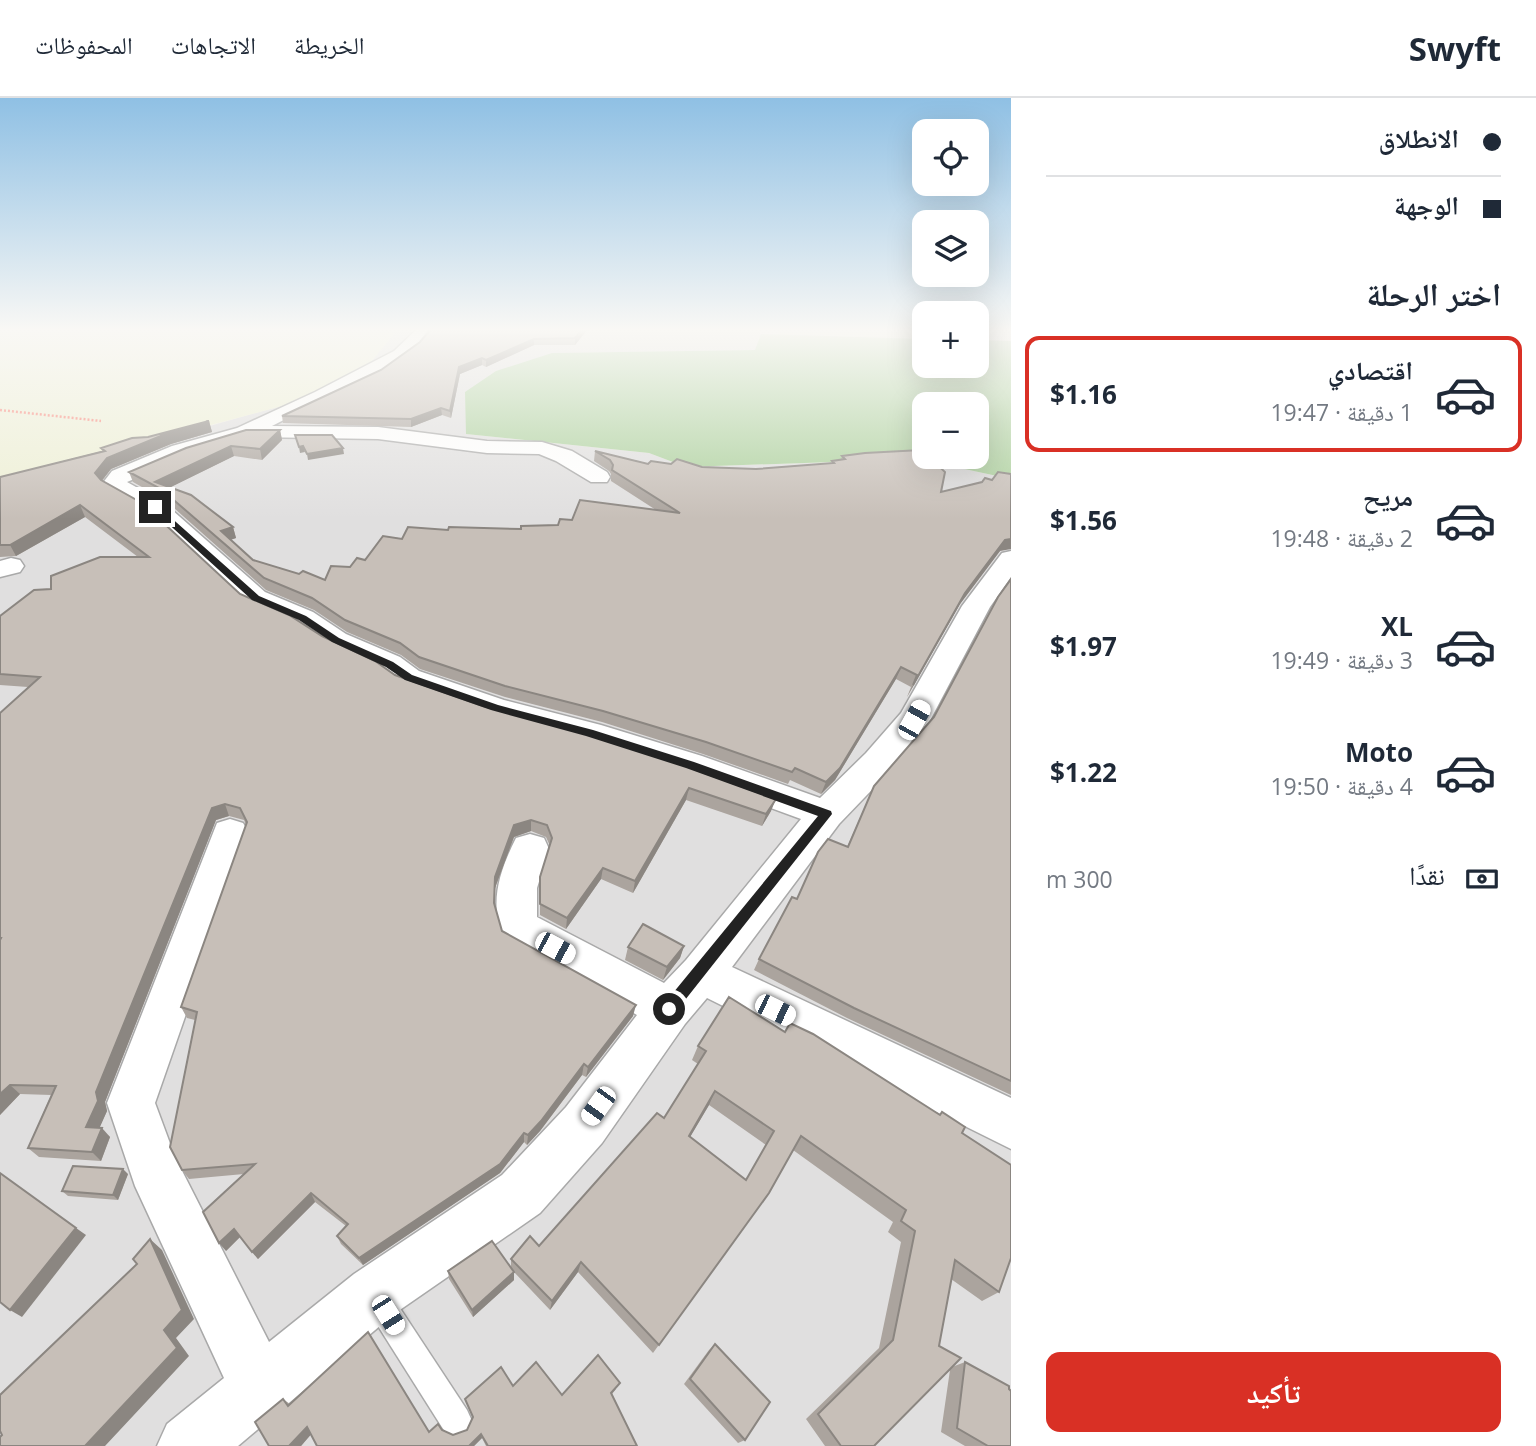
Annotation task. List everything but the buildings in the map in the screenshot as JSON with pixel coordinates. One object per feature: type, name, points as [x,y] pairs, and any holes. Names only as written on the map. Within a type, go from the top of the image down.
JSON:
[{"type":"street","points":[[323,393],[244,432],[120,475],[114,484],[155,507],[255,598],[303,618],[336,640],[389,664],[408,678],[495,708],[589,733],[690,765],[827,814]]},
{"type":"street","points":[[244,432],[378,433],[487,447],[542,448],[564,456],[599,477]]},
{"type":"street","points":[[196,1444],[260,1386],[374,1294],[521,1195],[584,1125],[669,1009],[701,974],[827,814],[878,762],[914,720],[976,606],[1011,559]]},
{"type":"street","points":[[230,833],[131,1103],[153,1168],[260,1386]]},
{"type":"street","points":[[530,849],[514,896],[514,915],[520,928],[669,1009]]},
{"type":"street","points":[[701,974],[1011,1124]]},
{"type":"lane","points":[[374,1294],[456,1421]]},
{"type":"path","points":[[0,410],[101,421]]},
{"type":"shaded area","points":[[326,393],[510,393],[466,434],[649,453],[686,467],[912,459],[912,469],[964,469],[1011,479],[1011,1446],[0,1446],[0,486]]},
{"type":"green space","points":[[0,393],[332,393],[0,481]]},
{"type":"green space","points":[[465,393],[912,393],[912,459],[686,467],[649,453],[466,434]]},
{"type":"green space","points":[[989,393],[1011,393],[1011,479],[964,469],[989,469]]},
{"type":"route","points":[[155,507],[255,598],[303,618],[336,640],[389,664],[408,678],[495,708],[589,733],[690,765],[827,814],[701,974],[669,1009]]}]
